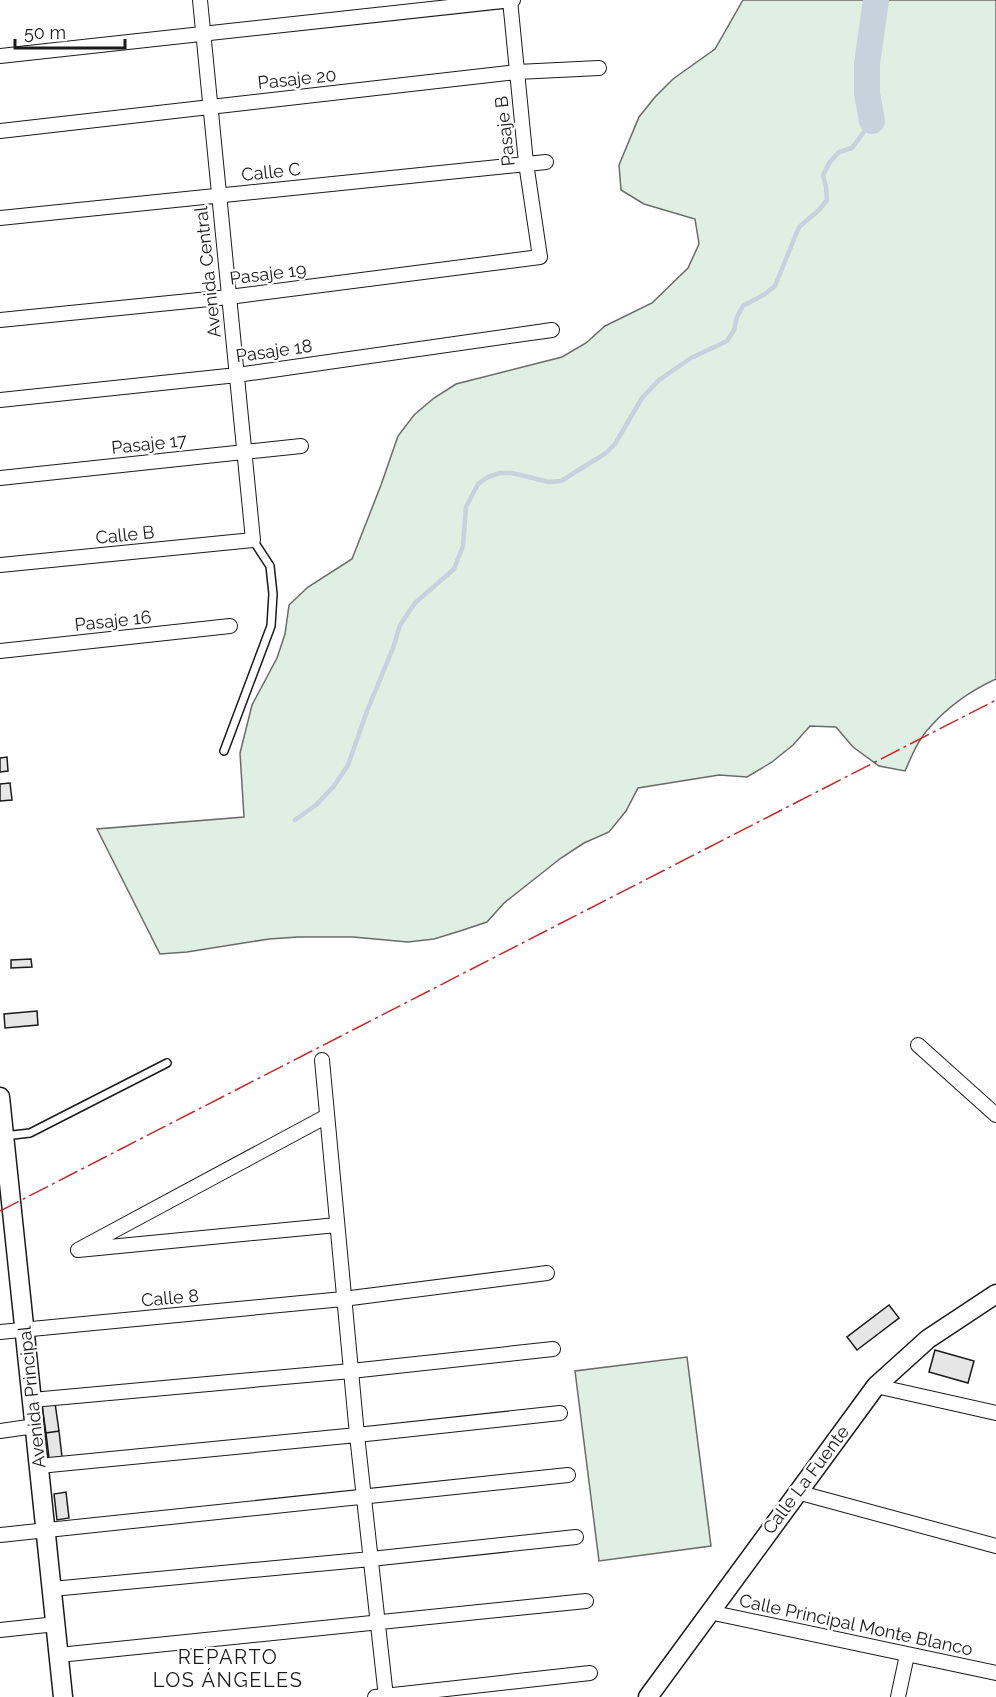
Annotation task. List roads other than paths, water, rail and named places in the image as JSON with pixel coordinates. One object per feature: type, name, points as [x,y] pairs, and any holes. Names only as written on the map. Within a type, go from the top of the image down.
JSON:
[{"type":"street","name":"Avenida Central","points":[[200,0],[253,540]]},
{"type":"street","points":[[0,56],[511,0]]},
{"type":"street","name":"Pasaje B","points":[[511,0],[526,163],[540,257]]},
{"type":"street","name":"Pasaje 20","points":[[0,131],[517,72],[599,68]]},
{"type":"street","name":"Calle C","points":[[0,218],[546,162]]},
{"type":"street","name":"Pasaje 19","points":[[0,320],[229,297],[540,257]]},
{"type":"street","name":"Pasaje 18","points":[[0,400],[237,375],[552,330]]},
{"type":"street","name":"Pasaje 17","points":[[0,478],[301,446]]},
{"type":"street","name":"Calle B","points":[[0,566],[253,540]]},
{"type":"street","name":"Pasaje 16","points":[[0,651],[230,626]]},
{"type":"street","points":[[918,1045],[996,1115]]},
{"type":"street","points":[[322,1060],[343,1299],[378,1623],[382,1697],[590,1673]]},
{"type":"street","name":"Avenida Principal","points":[[0,1097],[3,1148],[25,1330],[63,1697]]},
{"type":"street","points":[[327,1116],[78,1250],[337,1225]]},
{"type":"street","name":"Calle 8","points":[[0,1332],[343,1299],[547,1273]]},
{"type":"street","name":"Calle La Fuente","points":[[648,1697],[876,1386],[928,1339],[996,1294]]},
{"type":"street","points":[[32,1400],[351,1371],[553,1349]]},
{"type":"street","points":[[876,1386],[996,1413]]},
{"type":"street","points":[[39,1466],[357,1436],[561,1413]]},
{"type":"street","points":[[0,1431],[35,1426]]},
{"type":"street","points":[[0,1534],[568,1476]]},
{"type":"street","points":[[797,1492],[996,1546]]},
{"type":"street","points":[[52,1589],[576,1537]]},
{"type":"street","points":[[59,1655],[586,1601]]},
{"type":"street","name":"Calle Principal Monte Blanco","points":[[709,1612],[996,1673]]},
{"type":"street","points":[[0,1630],[56,1624]]},
{"type":"street","points":[[898,1697],[907,1655]]},
{"type":"lane","points":[[224,751],[272,626],[273,594],[270,566],[253,540]]},
{"type":"lane","points":[[3,1148],[167,1063]]},
{"type":"waterway","points":[[872,121],[867,94],[867,64],[876,0]]},
{"type":"waterway","points":[[295,820],[316,805],[334,786],[348,765],[400,625],[415,603],[454,569],[463,546],[466,507],[478,484],[500,473],[512,473],[549,482],[561,481],[606,453],[615,444],[642,398],[659,380],[691,358],[727,341],[743,306],[775,286],[799,227],[827,200],[823,175],[829,163],[839,152],[852,148],[872,121]]},
{"type":"district","name":"REPARTO LOS ÁNGELES","points":[[228,1668]]}]
